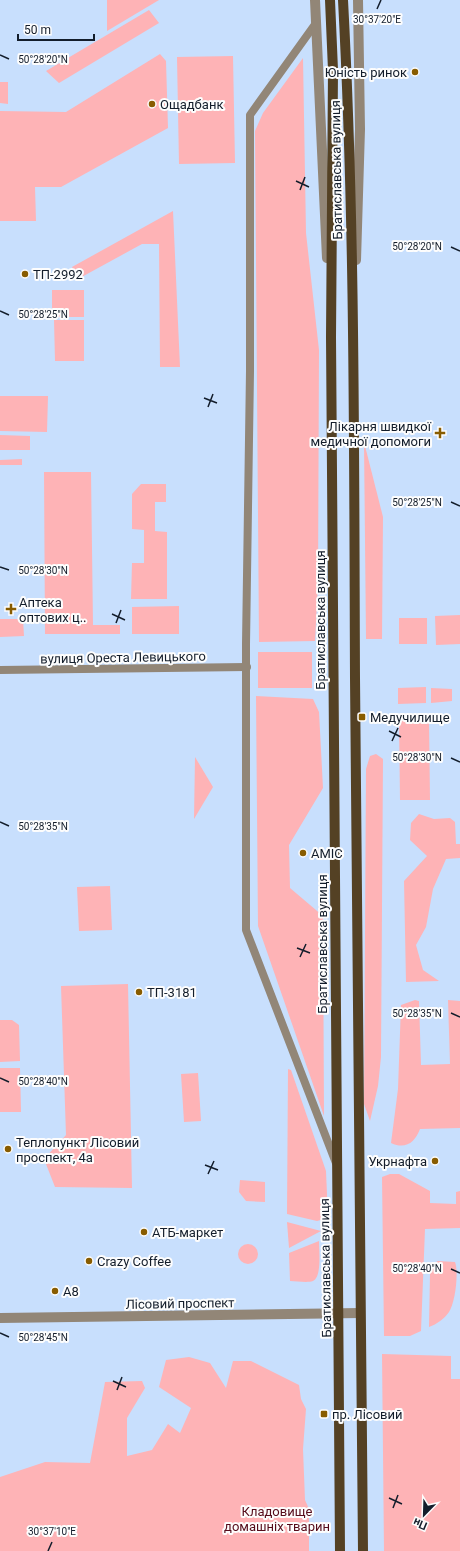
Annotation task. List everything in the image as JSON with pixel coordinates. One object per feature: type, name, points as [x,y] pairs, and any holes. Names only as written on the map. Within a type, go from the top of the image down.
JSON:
[{"type":"main road","name":"Братиславська вулиця","points":[[330,0],[333,70],[331,337],[340,1551]]},
{"type":"main road","name":"Братиславська вулиця","points":[[343,0],[347,71],[354,340],[360,1313],[363,1551]]},
{"type":"street","name":"Братиславська вулиця","points":[[315,0],[331,337]]},
{"type":"street","name":"Братиславська вулиця","points":[[354,340],[360,129],[358,0]]},
{"type":"street","points":[[316,23],[250,115],[250,371],[246,930],[337,1166]]},
{"type":"street","name":"вулиця Ореста Левицького","points":[[0,670],[247,667]]},
{"type":"street","name":"Лісовий проспект","points":[[0,1318],[360,1313]]},
{"type":"green space","points":[[107,0],[159,0],[107,31]]},
{"type":"green space","points":[[149,10],[159,23],[59,83],[46,71]]},
{"type":"green space","points":[[160,54],[166,61],[168,128],[61,187],[35,187],[36,221],[0,221],[0,111],[66,112]]},
{"type":"green space","points":[[233,56],[235,163],[179,164],[177,57]]},
{"type":"green space","points":[[303,58],[306,233],[319,350],[318,585],[315,641],[259,642],[255,131],[263,113]]},
{"type":"green space","points":[[0,82],[8,82],[8,104],[0,103]]},
{"type":"green space","points":[[173,211],[180,367],[160,367],[159,244],[142,244],[78,279],[72,267]]},
{"type":"green space","points":[[52,290],[84,290],[84,317],[52,317]]},
{"type":"green space","points":[[54,320],[84,320],[84,361],[55,361]]},
{"type":"green space","points":[[0,396],[48,396],[47,432],[0,431]]},
{"type":"green space","points":[[0,435],[30,436],[30,450],[0,450]]},
{"type":"green space","points":[[364,442],[383,517],[382,639],[366,639]]},
{"type":"green space","points":[[22,459],[22,465],[0,465],[0,460]]},
{"type":"green space","points":[[44,472],[91,472],[93,625],[120,625],[120,634],[45,634]]},
{"type":"green space","points":[[141,484],[166,484],[166,502],[155,502],[155,531],[167,532],[167,599],[131,599],[132,563],[144,563],[144,530],[132,529],[132,494]]},
{"type":"green space","points":[[179,606],[179,634],[132,634],[132,607]]},
{"type":"green space","points":[[460,615],[460,644],[436,645],[435,616]]},
{"type":"green space","points":[[399,618],[427,618],[427,644],[399,644]]},
{"type":"green space","points":[[0,619],[23,619],[24,636],[0,637]]},
{"type":"green space","points":[[258,652],[312,652],[312,688],[258,688]]},
{"type":"green space","points":[[426,687],[426,703],[398,704],[398,688]]},
{"type":"green space","points":[[431,688],[452,689],[452,701],[431,703]]},
{"type":"green space","points":[[256,696],[313,699],[319,712],[323,788],[289,845],[290,888],[323,916],[324,1116],[258,926]]},
{"type":"green space","points":[[399,720],[429,720],[430,800],[400,800]]},
{"type":"green space","points":[[376,754],[383,759],[381,1057],[378,1086],[370,1121],[364,1104],[366,769],[370,756]]},
{"type":"green space","points":[[195,757],[213,787],[194,819]]},
{"type":"green space","points":[[419,814],[434,819],[450,818],[455,822],[456,844],[460,844],[460,858],[446,859],[433,889],[426,927],[416,945],[423,970],[439,981],[406,982],[404,881],[427,856],[410,840],[411,823]]},
{"type":"green space","points":[[110,886],[112,930],[79,931],[77,887]]},
{"type":"green space","points":[[128,984],[132,1188],[55,1187],[44,1159],[66,1135],[61,986]]},
{"type":"green space","points":[[415,1000],[419,1001],[421,1065],[450,1064],[448,1000],[460,1001],[460,1128],[420,1129],[413,1141],[409,1144],[401,1146],[391,1143],[398,1089],[401,1005]]},
{"type":"green space","points":[[0,1020],[12,1020],[19,1025],[20,1061],[0,1062]]},
{"type":"green space","points":[[0,1068],[20,1068],[21,1112],[0,1112]]},
{"type":"green space","points":[[288,1069],[291,1070],[326,1171],[328,1218],[317,1221],[287,1214]]},
{"type":"green space","points":[[198,1073],[201,1121],[184,1122],[181,1074]]},
{"type":"green space","points":[[390,1174],[399,1174],[430,1191],[430,1203],[456,1204],[456,1192],[460,1191],[460,1228],[425,1229],[421,1331],[410,1336],[384,1336],[382,1177]]},
{"type":"green space","points":[[240,1180],[265,1182],[265,1202],[246,1201],[239,1192]]},
{"type":"green space","points":[[287,1222],[321,1231],[289,1248]]},
{"type":"green space","points":[[319,1241],[319,1269],[316,1279],[308,1282],[290,1281],[289,1253]]},
{"type":"green space","points":[[248,1244],[255,1247],[258,1254],[255,1261],[248,1264],[241,1261],[238,1254],[241,1247]]},
{"type":"green space","points":[[438,1261],[455,1262],[457,1273],[456,1288],[449,1312],[440,1321],[429,1327],[430,1274],[432,1264]]},
{"type":"green space","points":[[382,1354],[451,1356],[451,1379],[460,1379],[460,1551],[384,1551]]},
{"type":"green space","name":"Кладовище домашніх тварин","points":[[189,1357],[210,1363],[226,1388],[233,1361],[251,1361],[299,1385],[301,1399],[306,1409],[303,1449],[305,1500],[309,1509],[309,1551],[0,1551],[0,1477],[45,1462],[90,1463],[105,1382],[142,1381],[145,1388],[127,1418],[127,1456],[152,1450],[168,1424],[180,1433],[191,1408],[159,1387],[166,1360]]},
{"type":"place","name":"Юність ринок","points":[[415,72]]},
{"type":"place","name":"Ощадбанк","points":[[152,104]]},
{"type":"place","name":"ТП-2992","points":[[25,274]]},
{"type":"place","name":"Лікарня швидкої медичної допомоги","points":[[440,433]]},
{"type":"place","name":"Аптека оптових ц..","points":[[11,609]]},
{"type":"place","name":"Медучилище","points":[[362,717]]},
{"type":"place","name":"AMIC","points":[[303,853]]},
{"type":"place","name":"ТП-3181","points":[[139,992]]},
{"type":"place","name":"Теплопункт Лісовий проспект, 4а","points":[[8,1149]]},
{"type":"place","name":"Укрнафта","points":[[435,1161]]},
{"type":"place","name":"АТБ-маркет","points":[[144,1232]]},
{"type":"place","name":"Crazy Coffee","points":[[89,1261]]},
{"type":"place","name":"А8","points":[[55,1291]]},
{"type":"place","name":"пр. Лісовий","points":[[324,1414]]}]
